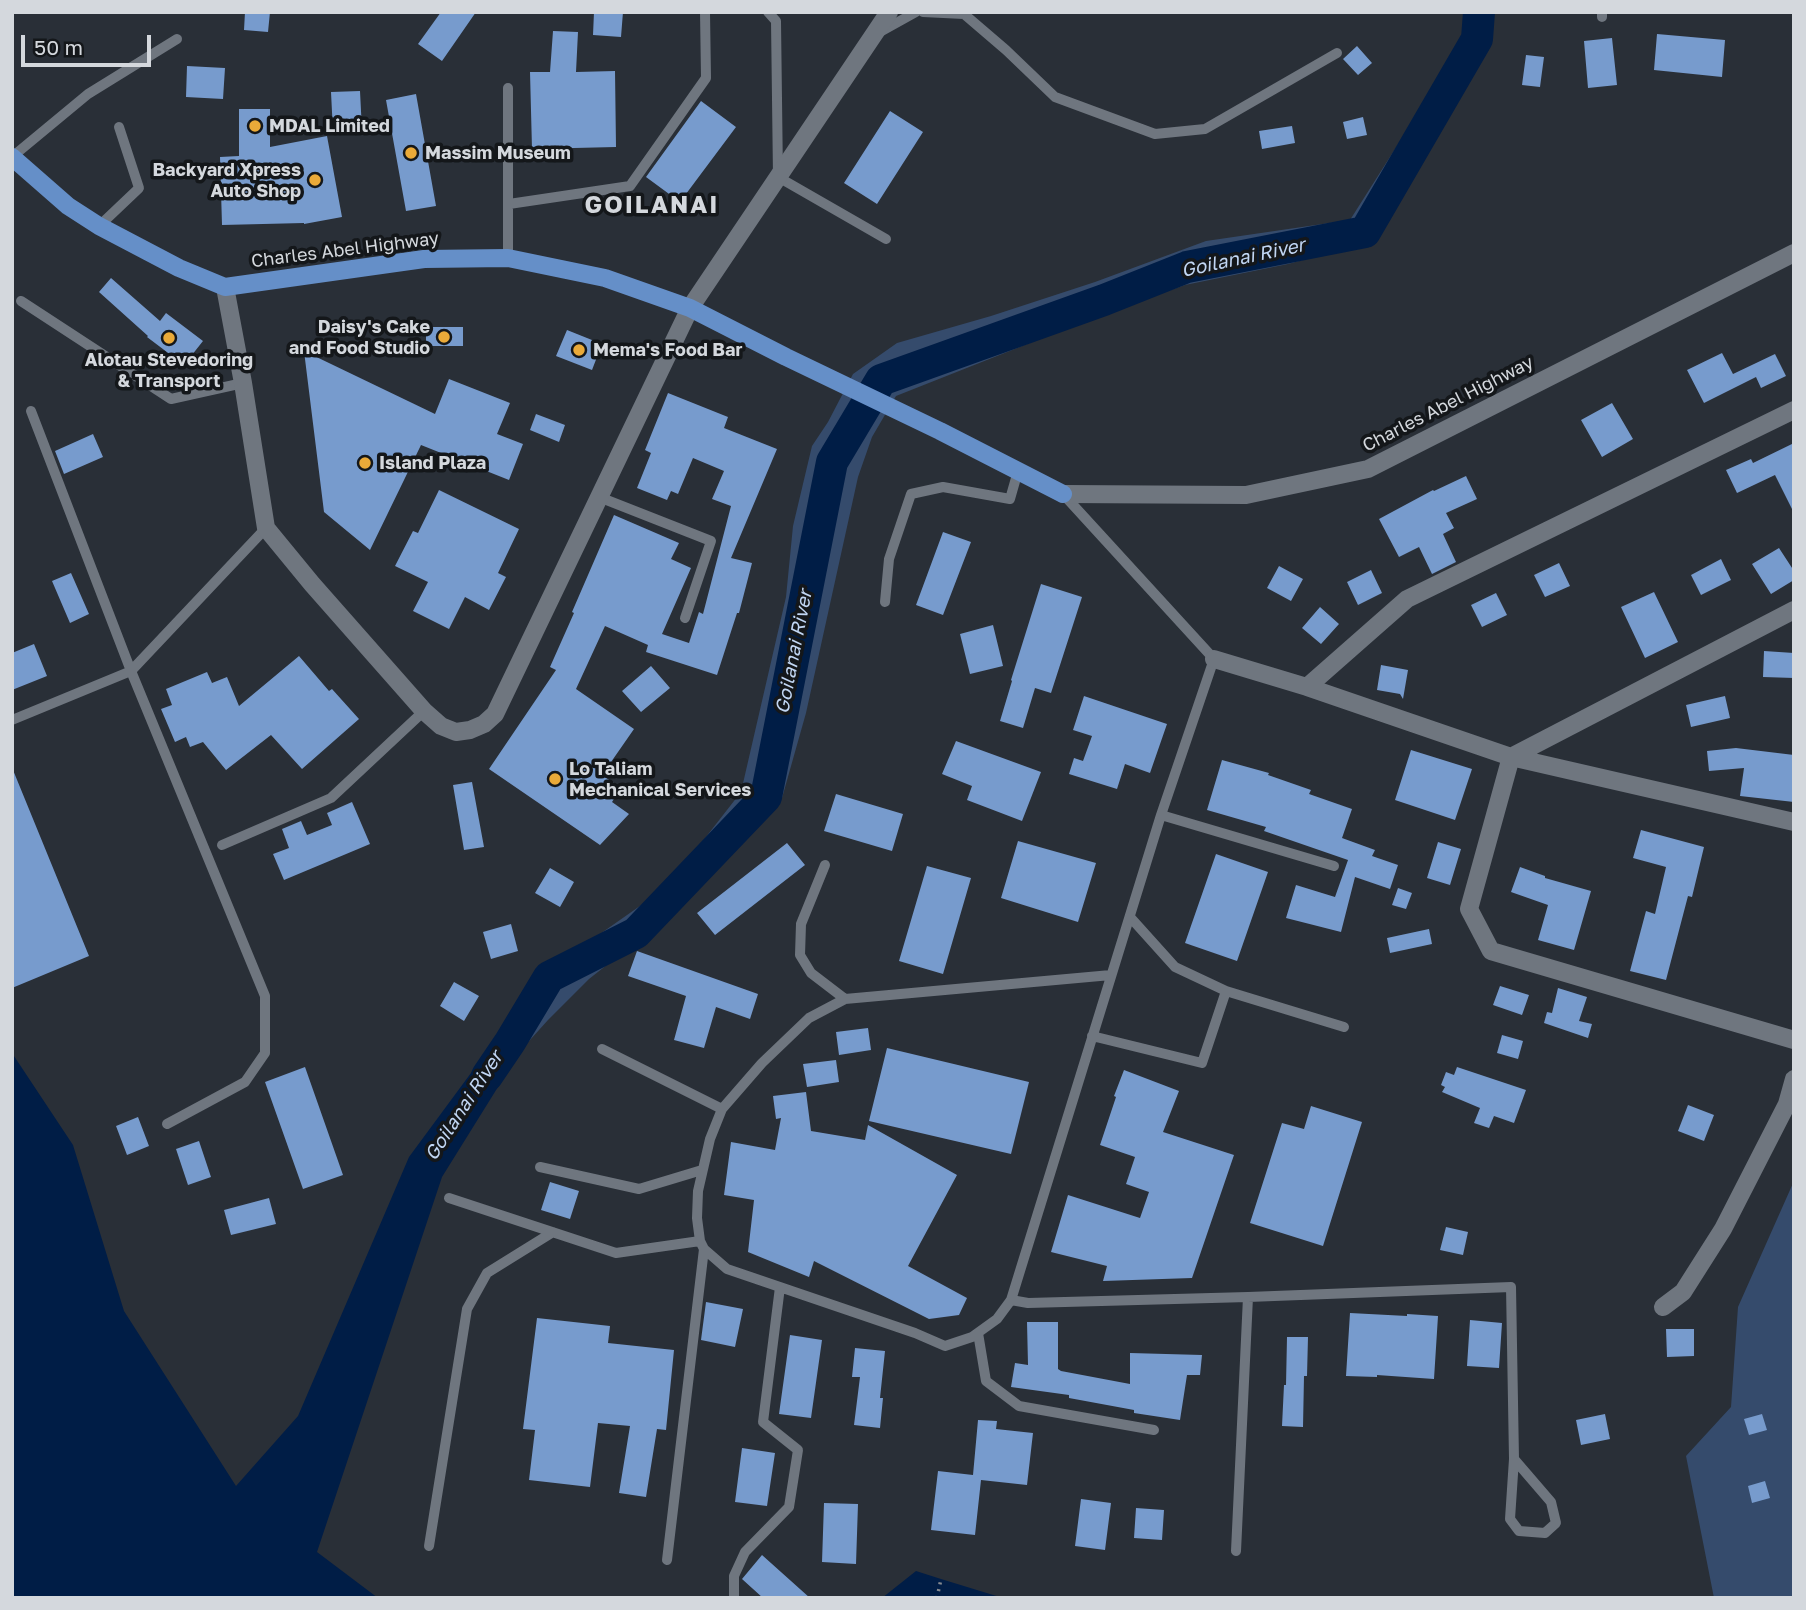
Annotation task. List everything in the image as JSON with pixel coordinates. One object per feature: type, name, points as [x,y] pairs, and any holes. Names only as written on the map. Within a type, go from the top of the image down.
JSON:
[{"type":"main road","points":[[12,157],[68,206],[99,226],[179,268],[225,287]]},
{"type":"main road","name":"Charles Abel Highway","points":[[225,287],[424,259],[508,258],[605,278],[690,308],[1063,494]]},
{"type":"street","points":[[225,287],[266,528],[424,711],[441,726],[456,732],[470,730],[484,724],[495,714],[690,308],[889,12]]},
{"type":"street","name":"Charles Abel Highway","points":[[1063,494],[1245,495],[1368,469],[1794,253]]},
{"type":"street","points":[[1307,687],[1406,599],[1794,410]]},
{"type":"street","points":[[1794,610],[1511,757],[1469,909],[1491,951],[1794,1040]]},
{"type":"street","points":[[1214,659],[1307,687],[1511,757],[1794,822]]},
{"type":"street","points":[[1663,1307],[1683,1292],[1723,1228],[1787,1104],[1794,1079]]},
{"type":"lane","points":[[509,204],[630,186],[706,78],[705,12]]},
{"type":"lane","points":[[768,12],[776,21],[778,177],[886,239]]},
{"type":"lane","points":[[874,34],[916,12]]},
{"type":"lane","points":[[923,12],[964,14],[1055,97],[1155,134],[1205,129],[1338,52]]},
{"type":"lane","points":[[12,157],[88,94],[177,39]]},
{"type":"lane","points":[[508,88],[508,258]]},
{"type":"lane","points":[[99,226],[139,188],[119,127]]},
{"type":"lane","points":[[21,300],[171,399],[243,383]]},
{"type":"lane","points":[[31,411],[131,671],[265,996],[265,1053],[244,1082],[167,1124]]},
{"type":"lane","points":[[885,602],[890,559],[911,494],[943,487],[1010,499],[1018,471]]},
{"type":"lane","points":[[449,1198],[616,1253],[702,1245],[727,1269],[915,1333],[945,1346],[978,1334],[997,1319],[1011,1300],[1161,815],[1214,659],[1063,494]]},
{"type":"lane","points":[[599,497],[711,541],[685,618]]},
{"type":"lane","points":[[12,720],[131,671],[266,528]]},
{"type":"lane","points":[[222,845],[331,798],[424,711]]},
{"type":"lane","points":[[1161,815],[1334,866]]},
{"type":"lane","points":[[825,865],[801,924],[800,955],[811,974],[845,999]]},
{"type":"lane","points":[[1130,917],[1175,967],[1226,991],[1344,1027]]},
{"type":"lane","points":[[667,1560],[702,1245],[697,1218],[698,1191],[710,1139],[722,1109],[762,1063],[809,1018],[845,999],[1111,975]]},
{"type":"lane","points":[[1092,1036],[1202,1063],[1226,991]]},
{"type":"lane","points":[[602,1049],[722,1109]]},
{"type":"lane","points":[[540,1167],[639,1189],[702,1170]]},
{"type":"lane","points":[[429,1546],[467,1309],[487,1273],[553,1232]]},
{"type":"lane","points":[[734,1598],[734,1576],[745,1552],[789,1507],[797,1450],[763,1422],[780,1287]]},
{"type":"lane","points":[[1011,1300],[1028,1303],[1511,1287],[1514,1459],[1510,1518],[1519,1531],[1545,1533],[1556,1523],[1550,1502],[1514,1459]]},
{"type":"lane","points":[[1237,1551],[1248,1297]]},
{"type":"lane","points":[[978,1334],[986,1381],[1018,1406],[1154,1430]]},
{"type":"path","points":[[937,1598],[941,1579]]},
{"type":"shaded area","points":[[1468,12],[1492,12],[1490,35],[1378,240],[1288,264],[1185,285],[1098,316],[896,396],[872,437],[858,477],[806,713],[782,798],[664,920],[589,979],[521,1050],[499,1035],[540,976],[667,887],[741,792],[786,597],[793,526],[812,446],[853,374],[897,343],[1095,282],[1206,241],[1350,220],[1466,37]]},
{"type":"shaded area","points":[[1794,1181],[1794,1598],[1714,1598],[1686,1456],[1731,1407],[1738,1307]]},
{"type":"water","points":[[499,1035],[521,1050],[442,1177],[317,1552],[378,1598],[12,1598],[12,1053],[73,1145],[124,1311],[236,1486],[298,1416],[409,1157]]},
{"type":"water","points":[[916,1571],[941,1579],[1003,1598],[882,1598]]},
{"type":"building","points":[[245,12],[270,12],[268,32],[244,30]]},
{"type":"building","points":[[441,12],[476,12],[442,61],[418,44]]},
{"type":"building","points":[[594,12],[623,12],[621,37],[593,35]]},
{"type":"building","points":[[553,31],[578,32],[576,72],[615,71],[616,147],[532,149],[530,72],[550,72]]},
{"type":"building","points":[[1657,34],[1725,40],[1722,77],[1654,70]]},
{"type":"building","points":[[1612,38],[1617,85],[1588,88],[1584,41]]},
{"type":"building","points":[[1357,46],[1372,63],[1358,75],[1343,59]]},
{"type":"building","points":[[1526,55],[1544,57],[1540,87],[1522,85]]},
{"type":"building","points":[[187,66],[225,68],[223,99],[186,97]]},
{"type":"building","points":[[360,91],[362,131],[333,132],[331,92]]},
{"type":"building","name":"Massim Museum","points":[[416,94],[436,206],[406,211],[386,100]]},
{"type":"building","points":[[701,101],[736,127],[680,202],[646,177]]},
{"type":"building","points":[[239,109],[270,109],[270,147],[327,136],[342,217],[304,224],[222,225],[220,157],[239,156]]},
{"type":"building","points":[[890,111],[923,132],[877,204],[844,183]]},
{"type":"building","points":[[1363,117],[1367,135],[1347,139],[1343,122]]},
{"type":"building","points":[[1292,126],[1295,143],[1262,149],[1259,131]]},
{"type":"building","points":[[111,278],[160,321],[166,313],[203,341],[184,365],[147,337],[99,292]]},
{"type":"building","name":"Daisy's Cake and Food Studio","points":[[426,327],[463,327],[463,346],[426,346]]},
{"type":"building","name":"Mema's Food Bar","points":[[567,330],[602,344],[592,370],[556,356]]},
{"type":"building","name":"Island Plaza","points":[[304,351],[435,414],[449,379],[510,403],[497,434],[523,444],[509,480],[421,445],[370,550],[324,512]]},
{"type":"building","points":[[1722,353],[1733,374],[1775,354],[1786,376],[1761,388],[1756,377],[1704,403],[1687,370]]},
{"type":"building","points":[[668,393],[728,417],[724,428],[777,449],[731,558],[752,563],[739,613],[717,675],[646,652],[648,645],[605,626],[576,689],[634,729],[602,775],[621,788],[612,802],[629,814],[600,845],[489,769],[556,670],[550,667],[614,515],[679,543],[671,559],[691,568],[662,634],[689,643],[699,612],[703,614],[731,506],[712,499],[724,471],[693,458],[678,494],[671,491],[667,500],[637,488],[651,453],[645,450]]},
{"type":"building","points":[[1612,403],[1633,439],[1602,457],[1581,420]]},
{"type":"building","points":[[536,414],[565,425],[559,442],[530,430]]},
{"type":"building","points":[[93,434],[103,457],[64,474],[55,451]]},
{"type":"building","points":[[1794,443],[1794,513],[1775,475],[1737,493],[1726,470],[1751,459],[1753,463]]},
{"type":"building","points":[[1466,476],[1477,499],[1446,513],[1454,528],[1443,534],[1456,562],[1432,574],[1419,547],[1399,557],[1379,519]]},
{"type":"building","points":[[439,490],[519,529],[498,573],[506,577],[489,610],[465,597],[449,629],[413,611],[428,582],[395,566],[413,531],[418,533]]},
{"type":"building","points":[[943,532],[971,542],[943,615],[916,605]]},
{"type":"building","points":[[1779,548],[1794,571],[1794,580],[1771,594],[1752,564]]},
{"type":"building","points":[[1721,559],[1731,580],[1701,595],[1691,575]]},
{"type":"building","points":[[1559,563],[1570,586],[1545,597],[1534,575]]},
{"type":"building","points":[[1279,566],[1303,579],[1291,601],[1267,588]]},
{"type":"building","points":[[1371,570],[1382,593],[1358,605],[1347,582]]},
{"type":"building","points":[[71,573],[89,614],[70,623],[52,581]]},
{"type":"building","points":[[1041,584],[1082,597],[1051,693],[1035,688],[1023,728],[1000,721]]},
{"type":"building","points":[[1654,592],[1678,642],[1645,658],[1621,607]]},
{"type":"building","points":[[1496,593],[1507,615],[1482,627],[1471,605]]},
{"type":"building","points":[[1320,607],[1339,624],[1321,644],[1302,628]]},
{"type":"building","points":[[993,625],[1003,666],[970,674],[960,634]]},
{"type":"building","points":[[34,644],[47,676],[12,690],[12,653]]},
{"type":"building","points":[[1764,651],[1794,653],[1794,678],[1763,677]]},
{"type":"building","points":[[299,656],[329,691],[332,689],[359,719],[302,769],[271,735],[226,770],[203,742],[190,747],[186,737],[175,742],[161,709],[172,705],[166,689],[207,672],[212,683],[227,677],[239,706]]},
{"type":"building","points":[[1381,665],[1408,670],[1403,699],[1400,694],[1377,690]]},
{"type":"building","points":[[651,666],[670,688],[641,712],[622,691]]},
{"type":"building","points":[[1084,696],[1167,724],[1150,773],[1125,764],[1117,789],[1069,774],[1074,758],[1083,761],[1092,736],[1073,730]]},
{"type":"building","points":[[1725,696],[1730,718],[1691,727],[1686,705]]},
{"type":"building","points":[[956,741],[1041,772],[1022,821],[967,800],[972,786],[942,774]]},
{"type":"building","points":[[1736,748],[1794,755],[1794,802],[1740,796],[1744,768],[1709,771],[1707,751]]},
{"type":"building","points":[[1411,750],[1472,769],[1455,820],[1395,800]]},
{"type":"building","points":[[1222,760],[1269,773],[1268,775],[1311,790],[1309,794],[1352,809],[1342,838],[1375,850],[1372,856],[1398,865],[1390,889],[1355,877],[1341,932],[1286,918],[1296,885],[1335,897],[1348,860],[1264,831],[1266,827],[1207,810]]},
{"type":"building","points":[[12,771],[89,956],[12,988]]},
{"type":"building","points":[[472,782],[484,847],[464,850],[453,785]]},
{"type":"building","points":[[836,794],[903,814],[892,851],[824,831]]},
{"type":"building","points":[[352,802],[370,844],[284,880],[273,854],[289,848],[282,829],[301,821],[307,835],[332,825],[327,813]]},
{"type":"building","points":[[1641,830],[1704,847],[1692,897],[1688,896],[1666,980],[1630,971],[1646,911],[1655,914],[1666,867],[1633,858]]},
{"type":"building","points":[[1018,841],[1096,863],[1078,922],[1001,898]]},
{"type":"building","points":[[1438,842],[1461,849],[1450,885],[1427,878]]},
{"type":"building","points":[[787,843],[805,865],[715,935],[697,913]]},
{"type":"building","points":[[1216,854],[1268,872],[1237,961],[1185,943]]},
{"type":"building","points":[[927,866],[971,878],[943,974],[899,961]]},
{"type":"building","points":[[1520,867],[1545,878],[1591,891],[1574,950],[1538,940],[1548,905],[1511,892]]},
{"type":"building","points":[[550,868],[574,882],[560,907],[535,893]]},
{"type":"building","points":[[1398,888],[1412,893],[1406,909],[1392,905]]},
{"type":"building","points":[[511,924],[518,951],[491,959],[483,932]]},
{"type":"building","points":[[1429,929],[1432,944],[1390,953],[1387,938]]},
{"type":"building","points":[[637,951],[758,994],[750,1019],[716,1007],[704,1048],[674,1040],[686,996],[628,976]]},
{"type":"building","points":[[454,982],[479,996],[464,1021],[440,1006]]},
{"type":"building","points":[[1500,986],[1529,995],[1522,1015],[1493,1005]]},
{"type":"building","points":[[1558,988],[1587,997],[1579,1021],[1592,1024],[1588,1038],[1544,1023],[1547,1012],[1552,1013]]},
{"type":"building","points":[[868,1028],[871,1050],[839,1055],[836,1032]]},
{"type":"building","points":[[1502,1035],[1523,1041],[1518,1059],[1497,1053]]},
{"type":"building","points":[[887,1048],[1029,1082],[1011,1154],[869,1121]]},
{"type":"building","points":[[836,1060],[839,1082],[807,1087],[803,1064]]},
{"type":"building","points":[[305,1067],[343,1175],[303,1189],[265,1082]]},
{"type":"building","points":[[1457,1067],[1526,1090],[1514,1123],[1494,1116],[1489,1128],[1474,1123],[1480,1108],[1442,1092],[1445,1087],[1441,1085],[1446,1072],[1454,1075]]},
{"type":"building","points":[[1124,1070],[1179,1091],[1163,1132],[1234,1155],[1192,1278],[1103,1281],[1107,1266],[1051,1252],[1068,1195],[1140,1218],[1149,1192],[1126,1184],[1135,1157],[1100,1145]]},
{"type":"building","points":[[806,1092],[811,1131],[865,1140],[868,1125],[957,1175],[908,1266],[967,1298],[959,1315],[929,1319],[814,1261],[809,1277],[748,1252],[754,1200],[724,1195],[731,1142],[775,1150],[781,1118],[776,1119],[773,1096]]},
{"type":"building","points":[[1688,1105],[1714,1115],[1704,1141],[1678,1131]]},
{"type":"building","points":[[1311,1106],[1362,1122],[1323,1246],[1250,1223],[1282,1123],[1304,1129]]},
{"type":"building","points":[[138,1117],[149,1146],[127,1155],[116,1126]]},
{"type":"building","points":[[199,1141],[211,1177],[188,1185],[176,1149]]},
{"type":"building","points":[[550,1182],[579,1191],[570,1219],[541,1210]]},
{"type":"building","points":[[269,1198],[276,1224],[231,1235],[224,1210]]},
{"type":"building","points":[[1446,1227],[1468,1232],[1463,1255],[1440,1250]]},
{"type":"building","points":[[706,1302],[743,1309],[735,1347],[701,1340]]},
{"type":"building","points":[[1350,1313],[1438,1316],[1434,1379],[1346,1376]]},
{"type":"building","points":[[537,1318],[610,1326],[608,1343],[674,1350],[666,1430],[657,1429],[646,1497],[619,1493],[630,1426],[598,1423],[590,1487],[529,1480],[535,1430],[523,1429]]},
{"type":"building","points":[[1470,1320],[1502,1323],[1499,1368],[1467,1366]]},
{"type":"building","points":[[1027,1322],[1058,1322],[1058,1369],[1061,1371],[1130,1384],[1130,1353],[1202,1355],[1200,1375],[1187,1375],[1180,1420],[1134,1413],[1134,1410],[1069,1398],[1069,1395],[1011,1387],[1015,1363],[1028,1365]]},
{"type":"building","points":[[1666,1329],[1694,1329],[1694,1356],[1667,1357]]},
{"type":"building","points":[[790,1335],[822,1340],[811,1418],[779,1414]]},
{"type":"building","points":[[1287,1337],[1308,1337],[1303,1427],[1282,1426]]},
{"type":"building","points":[[855,1348],[885,1351],[880,1428],[854,1425],[860,1377],[852,1377]]},
{"type":"building","points":[[1605,1414],[1610,1439],[1581,1445],[1576,1420]]},
{"type":"building","points":[[1762,1414],[1767,1430],[1749,1435],[1744,1419]]},
{"type":"building","points":[[978,1420],[997,1421],[996,1429],[1033,1433],[1027,1485],[981,1480],[975,1535],[931,1530],[938,1471],[973,1475]]},
{"type":"building","points":[[742,1448],[775,1453],[767,1506],[735,1502]]},
{"type":"building","points":[[1765,1481],[1770,1498],[1752,1503],[1748,1486]]},
{"type":"building","points":[[1081,1499],[1111,1503],[1105,1550],[1075,1546]]},
{"type":"building","points":[[824,1503],[858,1504],[856,1564],[822,1562]]},
{"type":"building","points":[[1136,1508],[1164,1510],[1162,1540],[1134,1538]]},
{"type":"building","points":[[762,1555],[810,1598],[763,1598],[742,1579]]},
{"type":"waterway","name":"Goilanai River","points":[[487,1076],[549,977],[636,933],[766,797],[832,462],[881,380],[1104,300],[1187,267],[1365,232],[1477,39],[1479,12]]},
{"type":"place","name":"MDAL Limited","points":[[255,126]]},
{"type":"place","name":"Massim Museum","points":[[411,153]]},
{"type":"place","name":"Backyard Xpress Auto Shop","points":[[315,180]]},
{"type":"place","name":"Daisy's Cake and Food Studio","points":[[444,337]]},
{"type":"place","name":"Alotau Stevedoring & Transport","points":[[169,338]]},
{"type":"place","name":"Mema's Food Bar","points":[[579,350]]},
{"type":"place","name":"Island Plaza","points":[[365,463]]},
{"type":"place","name":"Lo Taliam Mechanical Services","points":[[555,779]]},
{"type":"district","name":"GOILANAI","points":[[652,205]]}]
